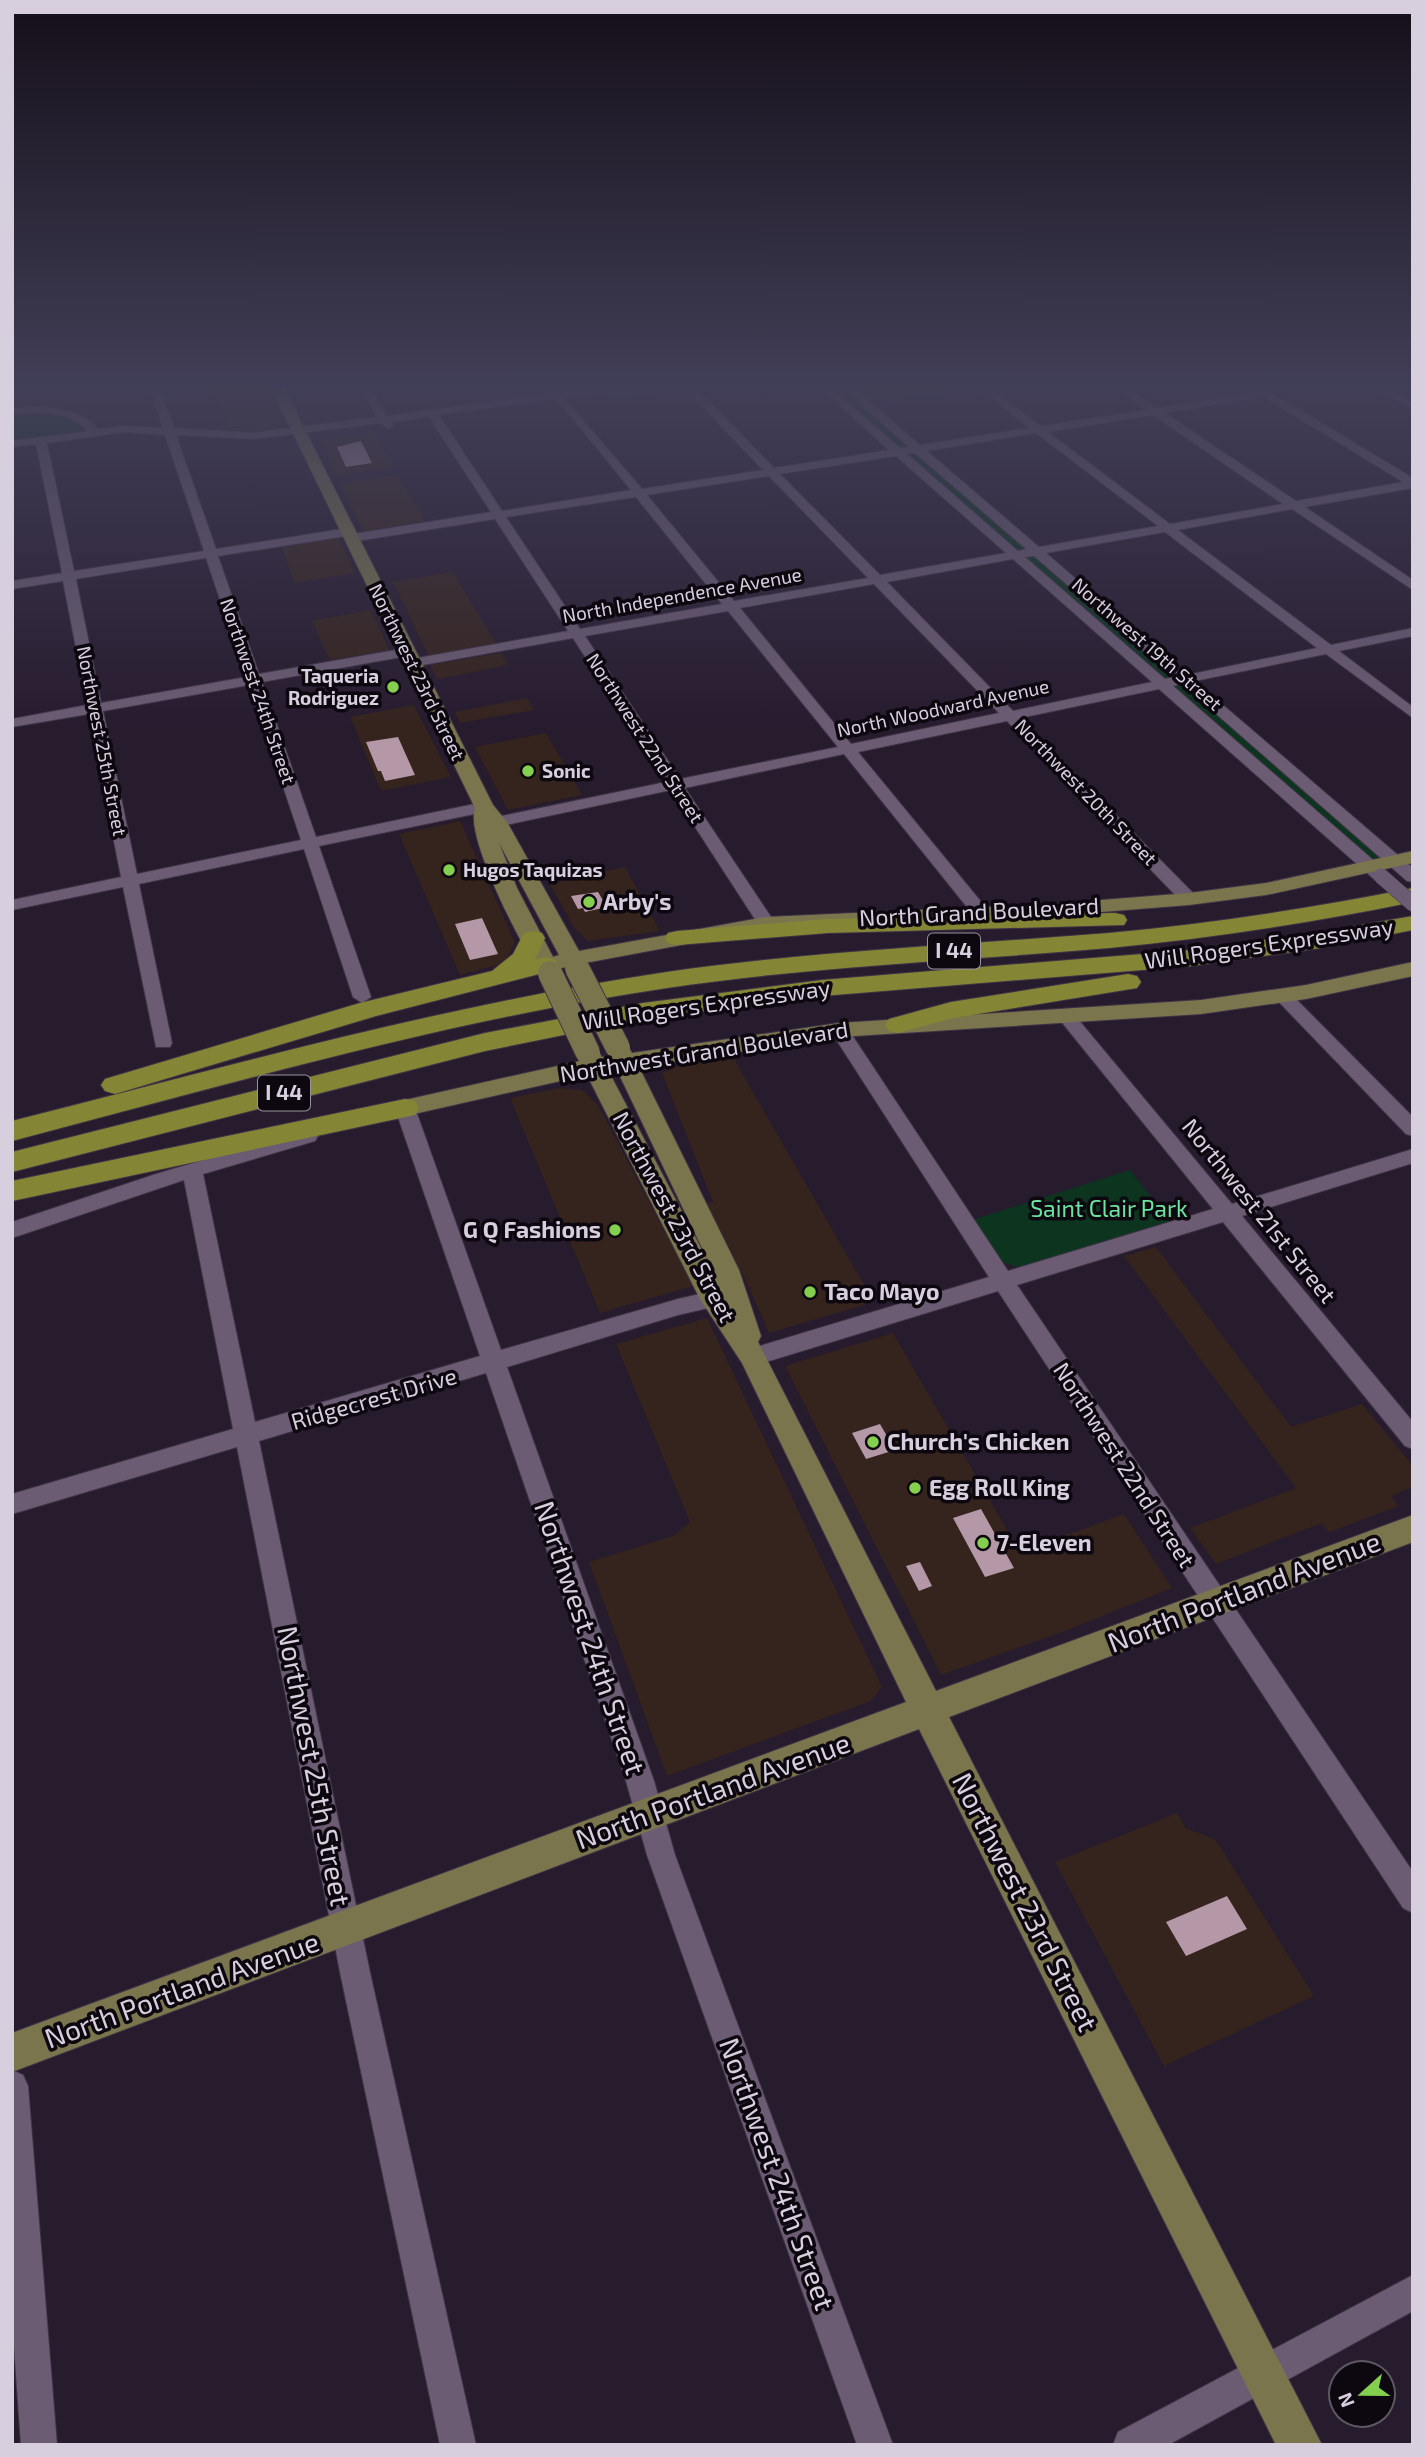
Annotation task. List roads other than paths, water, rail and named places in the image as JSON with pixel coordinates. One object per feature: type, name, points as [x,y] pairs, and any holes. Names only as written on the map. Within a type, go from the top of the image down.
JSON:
[{"type":"highway","name":"Will Rogers Expressway","points":[[12,1131],[476,1014],[629,986],[813,962],[1107,940],[1280,919],[1413,895]]},
{"type":"highway","points":[[677,938],[828,926],[1280,919]]},
{"type":"highway","name":"Will Rogers Expressway","points":[[12,1162],[472,1046],[643,1011],[822,988],[1133,964],[1253,950],[1413,923]]},
{"type":"highway","points":[[502,974],[519,964],[533,938]]},
{"type":"highway","points":[[898,1025],[951,1010],[1170,976],[1253,950]]},
{"type":"highway","points":[[12,1115],[369,1009],[502,974],[548,969]]},
{"type":"highway","points":[[12,1191],[155,1163],[405,1108]]},
{"type":"main road","name":"Northwest 23rd Street","points":[[332,501],[488,818],[575,963],[709,1231],[725,1296]]},
{"type":"main road","name":"Northwest 23rd Street","points":[[488,818],[492,853],[591,1060],[725,1296],[928,1711],[1300,2445]]},
{"type":"main road","name":"North Grand Boulevard","points":[[548,969],[677,938],[766,923],[981,913],[1189,899],[1396,868]]},
{"type":"main road","name":"Northwest Grand Boulevard","points":[[405,1108],[621,1054],[668,1056],[839,1030],[898,1025],[1201,1007],[1283,996],[1413,969]]},
{"type":"main road","points":[[641,1095],[653,1071],[668,1056]]},
{"type":"main road","name":"North Portland Avenue","points":[[12,2053],[1413,1528]]},
{"type":"street","name":"Northwest 25th Street","points":[[53,501],[163,1043]]},
{"type":"street","name":"Northwest 24th Street","points":[[192,501],[362,997]]},
{"type":"street","name":"Northwest 22nd Street","points":[[489,501],[766,923]]},
{"type":"street","points":[[12,585],[585,501]]},
{"type":"street","points":[[645,501],[981,913]]},
{"type":"street","name":"Northwest 20th Street","points":[[801,501],[1189,899]]},
{"type":"street","name":"Northwest 19th Street","points":[[953,501],[1162,684],[1396,868]]},
{"type":"street","name":"Northwest 19th Street","points":[[978,501],[1186,680],[1396,868],[1413,904]]},
{"type":"street","points":[[1131,501],[1413,714]]},
{"type":"street","points":[[1287,501],[1413,586]]},
{"type":"street","name":"North Independence Avenue","points":[[12,723],[254,680],[576,633],[1314,501]]},
{"type":"street","name":"North Woodward Avenue","points":[[12,905],[310,843],[488,818],[676,785],[1413,632]]},
{"type":"street","points":[[1283,996],[1413,1129]]},
{"type":"street","name":"Northwest 21st Street","points":[[1066,1016],[1413,1439]]},
{"type":"street","name":"Northwest 22nd Street","points":[[839,1030],[1215,1603],[1413,1898]]},
{"type":"street","name":"Northwest 24th Street","points":[[405,1108],[640,1781],[661,1855],[875,2445]]},
{"type":"street","name":"Northwest Grand Boulevard","points":[[12,1230],[192,1170],[405,1108]]},
{"type":"street","points":[[753,1356],[1413,1156]]},
{"type":"street","name":"Northwest 25th Street","points":[[192,1170],[347,1928],[458,2445]]},
{"type":"street","name":"Ridgecrest Drive","points":[[12,1504],[678,1307],[725,1296]]},
{"type":"street","points":[[12,2086],[39,2445]]},
{"type":"street","points":[[1131,2445],[1413,2292]]},
{"type":"place","name":"Taqueria Rodriguez","points":[[393,687]]},
{"type":"place","name":"Sonic","points":[[528,771]]},
{"type":"place","name":"Hugos Taquizas","points":[[449,870]]},
{"type":"place","name":"Arby's","points":[[589,902]]},
{"type":"place","name":"G Q Fashions","points":[[615,1230]]},
{"type":"place","name":"Taco Mayo","points":[[810,1292]]},
{"type":"place","name":"Church's Chicken","points":[[873,1442]]},
{"type":"place","name":"Egg Roll King","points":[[915,1488]]},
{"type":"place","name":"7-Eleven","points":[[983,1543]]},
{"type":"park label","name":"Saint Clair Park","points":[[1109,1209]]}]
